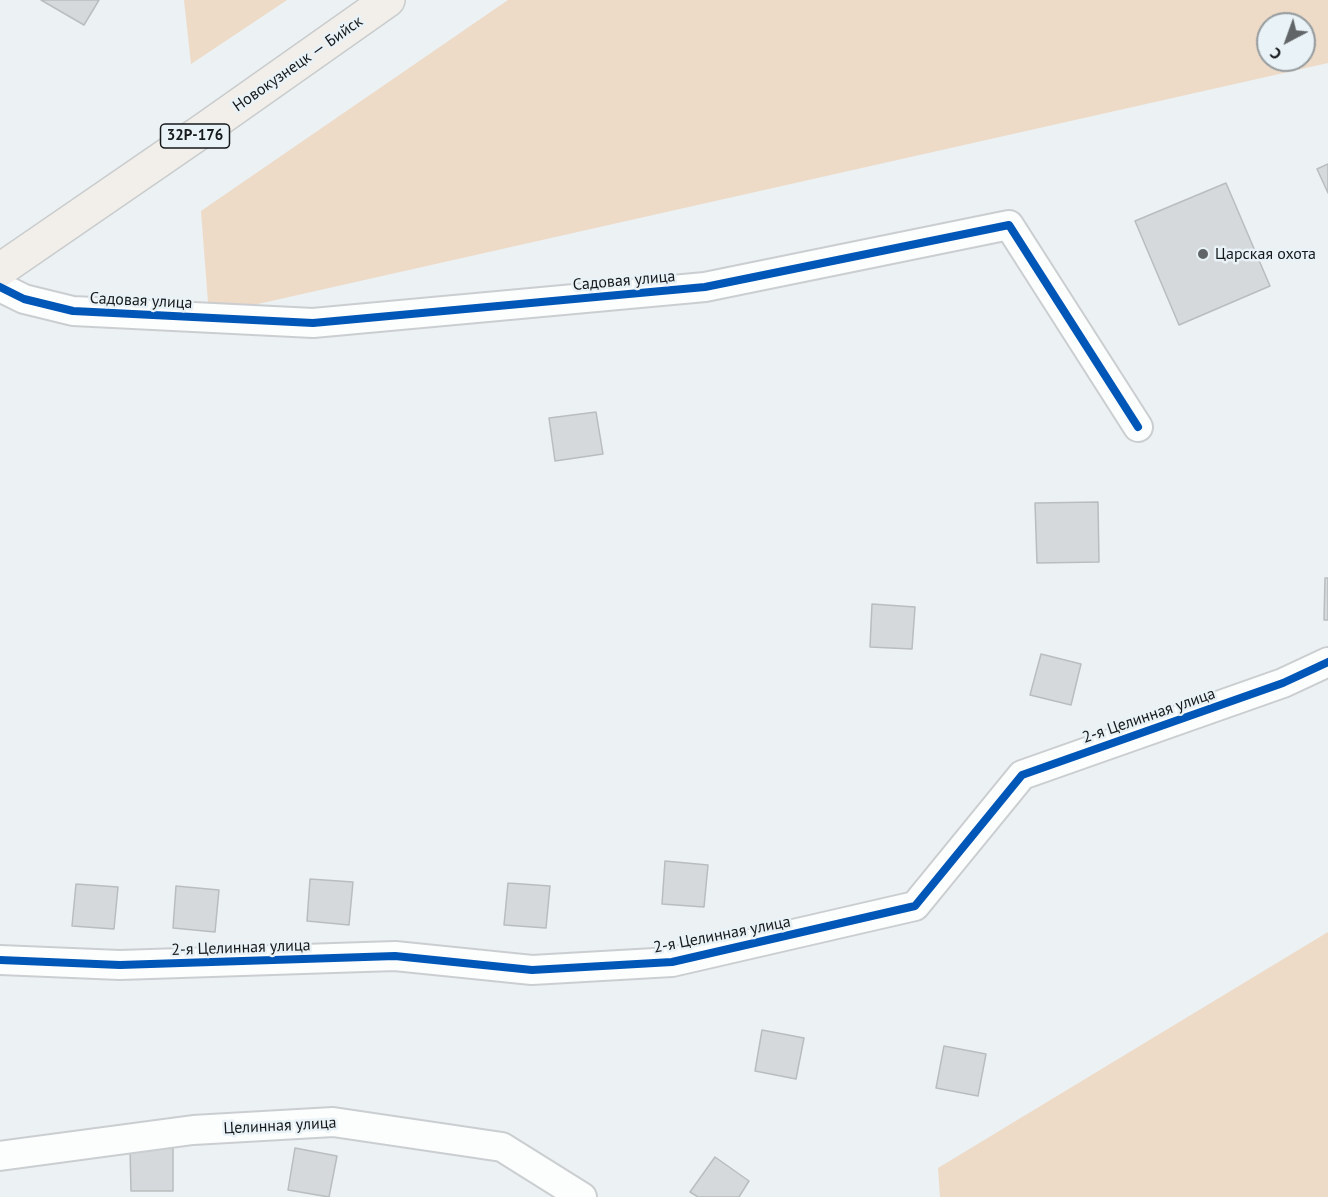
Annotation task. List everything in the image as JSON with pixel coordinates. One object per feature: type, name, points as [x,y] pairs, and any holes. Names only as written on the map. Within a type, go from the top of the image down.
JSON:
[{"type":"main road","name":"Новокузнецк — Бийск","points":[[0,270],[387,0]]},
{"type":"street","name":"Садовая улица","points":[[0,287],[24,299],[73,311],[313,323],[705,287],[1009,225],[1138,427]]},
{"type":"street","name":"2-я Целинная улица","points":[[0,960],[120,965],[395,956],[532,970],[672,962],[915,906],[1022,775],[1283,683],[1328,662]]},
{"type":"street","name":"Целинная улица","points":[[0,1156],[193,1130],[333,1122],[502,1147],[582,1197]]},
{"type":"shaded area","points":[[184,0],[287,0],[191,64]]},
{"type":"shaded area","points":[[508,0],[1328,0],[1328,63],[1316,66],[1316,12],[1256,12],[1256,72],[1288,72],[209,315],[201,211]]},
{"type":"shaded area","points":[[1328,932],[1328,1197],[940,1197],[938,1168]]},
{"type":"building","points":[[41,0],[99,0],[84,25]]},
{"type":"building","points":[[1328,164],[1328,193],[1317,169]]},
{"type":"building","name":"Царская охота","points":[[1226,183],[1270,286],[1179,325],[1135,221]]},
{"type":"building","points":[[596,412],[603,454],[555,461],[549,418]]},
{"type":"building","points":[[1098,502],[1099,562],[1037,563],[1035,503]]},
{"type":"building","points":[[1325,578],[1328,578],[1328,620],[1324,620]]},
{"type":"building","points":[[872,604],[915,607],[912,649],[870,647]]},
{"type":"building","points":[[1041,654],[1081,664],[1071,705],[1030,695]]},
{"type":"building","points":[[665,861],[708,865],[704,907],[662,904]]},
{"type":"building","points":[[310,879],[353,882],[349,925],[307,921]]},
{"type":"building","points":[[508,883],[550,886],[546,928],[504,925]]},
{"type":"building","points":[[76,884],[118,887],[114,929],[72,926]]},
{"type":"building","points":[[176,886],[219,890],[215,932],[173,928]]},
{"type":"building","points":[[762,1030],[804,1038],[796,1079],[755,1071]]},
{"type":"building","points":[[944,1046],[986,1054],[978,1096],[936,1088]]},
{"type":"building","points":[[173,1148],[173,1191],[131,1191],[130,1149]]},
{"type":"building","points":[[295,1148],[337,1156],[329,1197],[288,1190]]},
{"type":"building","points":[[715,1157],[749,1181],[739,1197],[698,1197],[690,1192]]},
{"type":"cycle path","points":[[0,287],[24,299],[73,311],[313,323],[705,287],[1009,225],[1138,427]]},
{"type":"cycle path","points":[[0,960],[120,965],[395,956],[532,970],[672,962],[915,906],[1022,775],[1283,683],[1328,662]]},
{"type":"place","name":"Царская охота","points":[[1203,254]]}]
